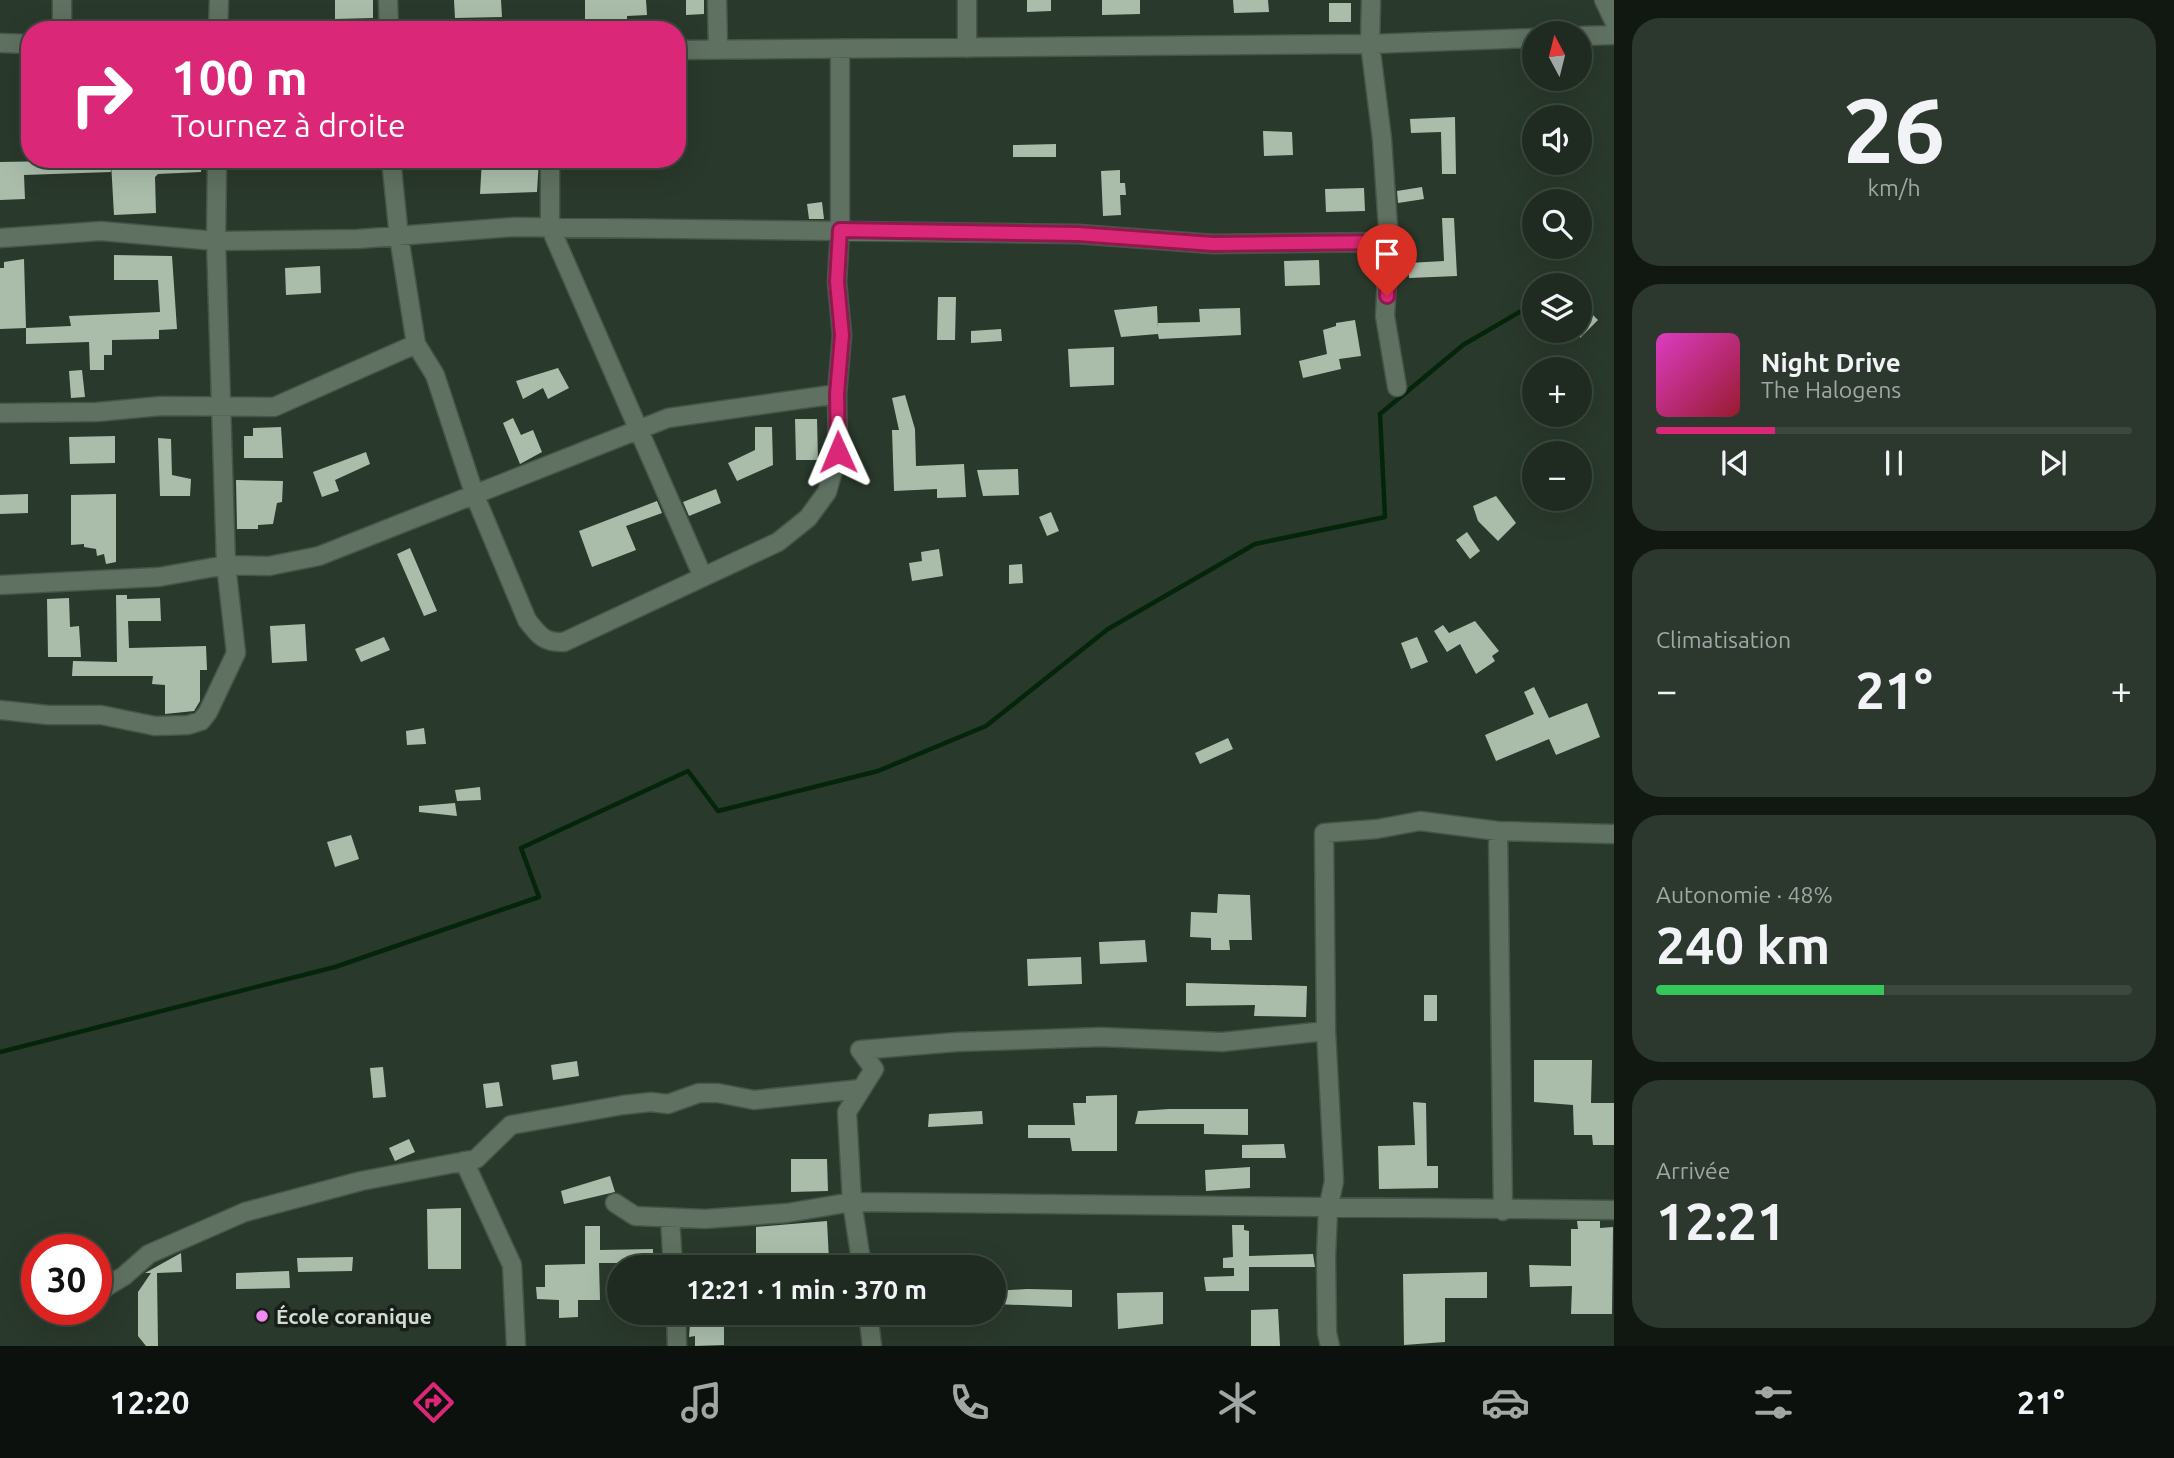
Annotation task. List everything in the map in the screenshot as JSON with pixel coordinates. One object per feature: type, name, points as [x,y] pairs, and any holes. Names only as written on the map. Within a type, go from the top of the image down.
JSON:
[{"type":"street","points":[[62,0],[62,21]]},
{"type":"street","points":[[218,21],[219,0]]},
{"type":"street","points":[[388,0],[389,21]]},
{"type":"street","points":[[716,0],[718,50]]},
{"type":"street","points":[[967,0],[967,47]]},
{"type":"street","points":[[1371,0],[1370,44],[1382,139],[1389,242],[1385,316],[1397,387]]},
{"type":"street","points":[[1604,0],[1614,22]]},
{"type":"street","points":[[1592,36],[1614,35]]},
{"type":"street","points":[[686,50],[1370,44],[1522,38]]},
{"type":"street","points":[[0,43],[21,44]]},
{"type":"street","points":[[392,168],[399,237],[416,344],[435,375],[475,496],[527,620],[539,637],[551,642],[564,642],[778,542],[808,518],[827,492],[838,452],[837,394],[842,335],[837,282],[840,230],[840,49]]},
{"type":"street","points":[[0,709],[48,715],[101,715],[155,726],[201,721],[236,653],[226,565],[216,168]]},
{"type":"street","points":[[550,168],[550,227],[703,577]]},
{"type":"street","points":[[0,238],[100,231],[216,241],[399,237],[513,227],[550,227],[1078,234],[1213,244],[1389,242]]},
{"type":"street","points":[[0,413],[222,405],[257,409],[274,407],[416,344]]},
{"type":"street","points":[[0,585],[159,577],[226,565],[269,566],[319,556],[638,429],[687,414],[723,412],[837,394]]},
{"type":"street","points":[[1331,1346],[1327,1320],[1328,1209],[1334,1181],[1326,1031],[1324,833],[1377,829],[1420,821],[1498,831],[1614,834]]},
{"type":"street","points":[[1498,831],[1503,1211]]},
{"type":"street","points":[[860,1255],[852,1202],[847,1112],[874,1069],[860,1050],[957,1042],[1101,1037],[1222,1042],[1326,1031]]},
{"type":"street","points":[[112,1283],[149,1254],[245,1212],[361,1181],[476,1159],[511,1125],[550,1116],[651,1101],[668,1104],[699,1093],[718,1093],[754,1100],[861,1089]]},
{"type":"street","points":[[464,1161],[512,1265],[516,1346]]},
{"type":"street","points":[[615,1203],[635,1216],[670,1218],[787,1213],[852,1202],[1503,1211],[1614,1210]]},
{"type":"street","points":[[670,1218],[672,1255]]},
{"type":"street","points":[[676,1325],[677,1346]]},
{"type":"street","points":[[870,1325],[872,1346]]},
{"type":"building","points":[[335,0],[373,0],[373,18],[335,19]]},
{"type":"building","points":[[454,0],[501,0],[502,17],[455,18]]},
{"type":"building","points":[[585,0],[646,0],[647,15],[627,16],[627,21],[585,21]]},
{"type":"building","points":[[686,0],[704,0],[704,14],[686,15]]},
{"type":"building","points":[[1027,0],[1051,0],[1051,11],[1027,12]]},
{"type":"building","points":[[1102,0],[1140,0],[1140,14],[1102,15]]},
{"type":"building","points":[[1233,0],[1268,0],[1269,12],[1234,13]]},
{"type":"building","points":[[1329,3],[1351,3],[1351,22],[1329,22]]},
{"type":"building","points":[[1455,117],[1456,174],[1442,174],[1441,132],[1411,133],[1410,119]]},
{"type":"building","points":[[1263,131],[1292,132],[1293,155],[1264,156]]},
{"type":"building","points":[[1056,144],[1056,157],[1013,157],[1013,145]]},
{"type":"building","points":[[0,162],[21,162],[21,168],[111,168],[111,172],[24,175],[25,199],[0,200]]},
{"type":"building","points":[[111,168],[201,168],[201,172],[158,174],[155,177],[156,213],[114,215]]},
{"type":"building","points":[[481,168],[538,168],[537,192],[480,194]]},
{"type":"building","points":[[1120,170],[1120,183],[1125,183],[1126,195],[1120,195],[1121,215],[1103,216],[1101,171]]},
{"type":"building","points":[[1422,187],[1424,199],[1398,203],[1397,191]]},
{"type":"building","points":[[1364,188],[1365,211],[1326,212],[1325,189]]},
{"type":"building","points":[[822,202],[824,219],[809,219],[807,204]]},
{"type":"building","points":[[1442,218],[1454,218],[1457,276],[1409,278],[1408,263],[1444,261]]},
{"type":"building","points":[[114,255],[172,256],[177,329],[159,330],[159,339],[112,340],[112,355],[104,355],[104,370],[90,370],[89,342],[26,344],[26,328],[71,326],[69,316],[160,312],[158,280],[114,280]]},
{"type":"building","points":[[24,259],[26,328],[0,329],[0,268],[4,268],[4,262]]},
{"type":"building","points":[[1319,260],[1320,285],[1285,286],[1284,261]]},
{"type":"building","points":[[320,266],[321,293],[286,295],[285,268]]},
{"type":"building","points":[[938,297],[956,297],[955,340],[937,340]]},
{"type":"building","points":[[1157,306],[1158,329],[1158,323],[1200,322],[1199,309],[1240,308],[1241,335],[1159,339],[1158,334],[1121,337],[1114,310]]},
{"type":"building","points":[[1592,314],[1598,320],[1592,326]]},
{"type":"building","points":[[1355,320],[1361,356],[1339,359],[1341,369],[1303,378],[1299,361],[1327,354],[1323,330],[1336,326],[1336,323]]},
{"type":"building","points":[[1001,329],[1002,341],[971,343],[971,331]]},
{"type":"building","points":[[1114,347],[1114,385],[1070,387],[1068,349]]},
{"type":"building","points":[[558,368],[569,388],[548,399],[543,388],[523,399],[516,381]]},
{"type":"building","points":[[82,370],[85,397],[71,398],[69,371]]},
{"type":"building","points":[[905,395],[915,429],[916,466],[964,464],[966,497],[937,498],[937,489],[894,491],[892,430],[899,430],[892,398]]},
{"type":"building","points":[[513,418],[521,435],[533,430],[542,452],[520,464],[503,423]]},
{"type":"building","points":[[795,419],[817,419],[818,460],[796,460]]},
{"type":"building","points":[[281,427],[283,458],[244,458],[244,436],[253,436],[253,428]]},
{"type":"building","points":[[755,427],[772,427],[773,465],[737,481],[728,463],[755,450]]},
{"type":"building","points":[[115,436],[115,463],[70,464],[69,437]]},
{"type":"building","points":[[158,438],[171,439],[172,475],[191,479],[190,496],[160,496]]},
{"type":"building","points":[[366,452],[370,464],[335,480],[339,491],[322,497],[313,472]]},
{"type":"building","points":[[1018,469],[1019,495],[983,496],[977,470]]},
{"type":"building","points":[[236,480],[283,481],[282,502],[277,503],[273,524],[258,525],[258,529],[237,529]]},
{"type":"building","points":[[716,489],[721,503],[689,516],[683,502]]},
{"type":"building","points":[[28,494],[28,513],[0,514],[0,495]]},
{"type":"building","points":[[116,494],[116,562],[106,564],[104,554],[97,556],[96,549],[84,547],[84,544],[71,545],[71,495]]},
{"type":"building","points":[[1496,496],[1516,523],[1498,541],[1478,521],[1473,506]]},
{"type":"building","points":[[657,501],[662,513],[626,526],[636,550],[592,567],[579,531]]},
{"type":"building","points":[[1051,512],[1059,531],[1047,536],[1039,517]]},
{"type":"building","points":[[1467,532],[1480,551],[1470,559],[1456,540]]},
{"type":"building","points":[[410,548],[437,611],[424,616],[397,554]]},
{"type":"building","points":[[939,549],[943,576],[912,581],[909,563],[922,561],[921,552]]},
{"type":"building","points":[[1022,564],[1023,583],[1009,584],[1009,565]]},
{"type":"building","points":[[116,595],[127,595],[127,599],[160,598],[161,621],[128,621],[129,648],[206,646],[207,670],[200,670],[200,701],[194,711],[165,714],[165,685],[152,684],[153,676],[72,676],[73,661],[117,662]]},
{"type":"building","points":[[69,598],[70,627],[79,626],[81,657],[48,657],[47,599]]},
{"type":"building","points":[[1475,621],[1499,651],[1492,656],[1495,661],[1476,674],[1460,644],[1447,652],[1434,631],[1443,625],[1449,633]]},
{"type":"building","points":[[305,624],[307,661],[272,663],[270,626]]},
{"type":"building","points":[[384,637],[390,650],[361,662],[355,649]]},
{"type":"building","points":[[1417,637],[1428,662],[1411,669],[1401,643]]},
{"type":"building","points":[[1534,687],[1549,718],[1587,703],[1600,737],[1556,755],[1549,739],[1496,761],[1485,735],[1534,714],[1524,692]]},
{"type":"building","points":[[424,728],[426,744],[407,745],[406,731]]},
{"type":"building","points":[[1228,738],[1233,749],[1200,764],[1195,753]]},
{"type":"building","points":[[480,787],[481,800],[457,801],[455,790]]},
{"type":"building","points":[[455,803],[457,816],[419,812],[419,806]]},
{"type":"building","points":[[351,835],[359,859],[335,867],[327,842]]},
{"type":"building","points":[[1218,894],[1250,895],[1252,940],[1229,940],[1230,950],[1211,950],[1211,938],[1190,937],[1191,912],[1217,913]]},
{"type":"building","points":[[1145,940],[1147,962],[1100,964],[1099,942]]},
{"type":"building","points":[[1081,957],[1082,984],[1028,986],[1027,959]]},
{"type":"building","points":[[1186,983],[1307,986],[1306,1017],[1254,1016],[1255,1005],[1186,1006]]},
{"type":"building","points":[[1424,995],[1437,995],[1437,1021],[1424,1021]]},
{"type":"building","points":[[1534,1060],[1592,1060],[1591,1103],[1614,1103],[1614,1145],[1593,1145],[1592,1135],[1574,1135],[1573,1105],[1534,1102]]},
{"type":"building","points":[[577,1061],[579,1076],[553,1080],[551,1065]]},
{"type":"building","points":[[383,1067],[386,1097],[373,1098],[370,1068]]},
{"type":"building","points":[[499,1082],[503,1106],[486,1108],[483,1084]]},
{"type":"building","points":[[1117,1095],[1117,1151],[1072,1151],[1070,1138],[1028,1138],[1028,1125],[1075,1125],[1073,1103],[1086,1103],[1086,1096]]},
{"type":"building","points":[[1413,1102],[1426,1103],[1427,1166],[1438,1166],[1438,1188],[1379,1189],[1378,1146],[1415,1145]]},
{"type":"building","points":[[1248,1109],[1248,1135],[1204,1134],[1204,1124],[1135,1124],[1138,1111]]},
{"type":"building","points":[[982,1111],[983,1124],[928,1127],[929,1114]]},
{"type":"building","points":[[409,1139],[415,1152],[395,1161],[389,1148]]},
{"type":"building","points":[[1284,1144],[1286,1158],[1242,1158],[1242,1145]]},
{"type":"building","points":[[791,1159],[827,1159],[828,1191],[791,1192]]},
{"type":"building","points":[[1250,1167],[1250,1188],[1206,1191],[1205,1170]]},
{"type":"building","points":[[610,1176],[615,1192],[564,1204],[561,1191]]},
{"type":"building","points":[[461,1208],[461,1269],[428,1269],[427,1209]]},
{"type":"building","points":[[827,1221],[829,1255],[756,1255],[756,1227]]},
{"type":"building","points":[[1577,1221],[1600,1221],[1600,1228],[1613,1227],[1612,1314],[1571,1314],[1572,1286],[1530,1287],[1529,1265],[1571,1266],[1571,1229],[1578,1229]]},
{"type":"building","points":[[1232,1225],[1244,1225],[1244,1230],[1249,1231],[1249,1256],[1313,1254],[1315,1267],[1249,1267],[1249,1291],[1206,1291],[1204,1277],[1234,1276],[1234,1268],[1223,1268],[1223,1258],[1233,1257]]},
{"type":"building","points":[[585,1226],[600,1226],[600,1250],[653,1249],[653,1255],[607,1255],[607,1263],[599,1263],[600,1300],[578,1300],[578,1317],[559,1318],[559,1300],[537,1299],[536,1287],[545,1287],[545,1265],[585,1264]]},
{"type":"building","points":[[181,1253],[182,1272],[157,1273],[158,1346],[146,1346],[138,1336],[138,1292],[151,1273],[145,1273]]},
{"type":"building","points":[[353,1257],[352,1271],[298,1272],[297,1258]]},
{"type":"building","points":[[289,1271],[290,1288],[236,1289],[236,1273]]},
{"type":"building","points":[[1487,1272],[1487,1298],[1445,1298],[1445,1342],[1404,1345],[1403,1274]]},
{"type":"building","points":[[1006,1290],[1072,1290],[1072,1307],[1006,1304]]},
{"type":"building","points":[[1163,1292],[1163,1324],[1118,1329],[1117,1293]]},
{"type":"building","points":[[1278,1309],[1280,1346],[1251,1346],[1251,1310]]},
{"type":"building","points":[[690,1325],[724,1325],[724,1345],[695,1346],[695,1336],[689,1337]]},
{"type":"waterway","points":[[0,1052],[335,967],[539,897],[521,848],[688,771],[718,811],[878,771],[986,726],[1108,629],[1255,544],[1385,517],[1380,414],[1463,345],[1522,311]]},
{"type":"place","name":"École coranique","points":[[262,1316]]},
{"type":"route","points":[[838,452],[837,394],[842,335],[837,282],[840,230],[1078,234],[1213,244],[1389,242],[1387,296]]}]
